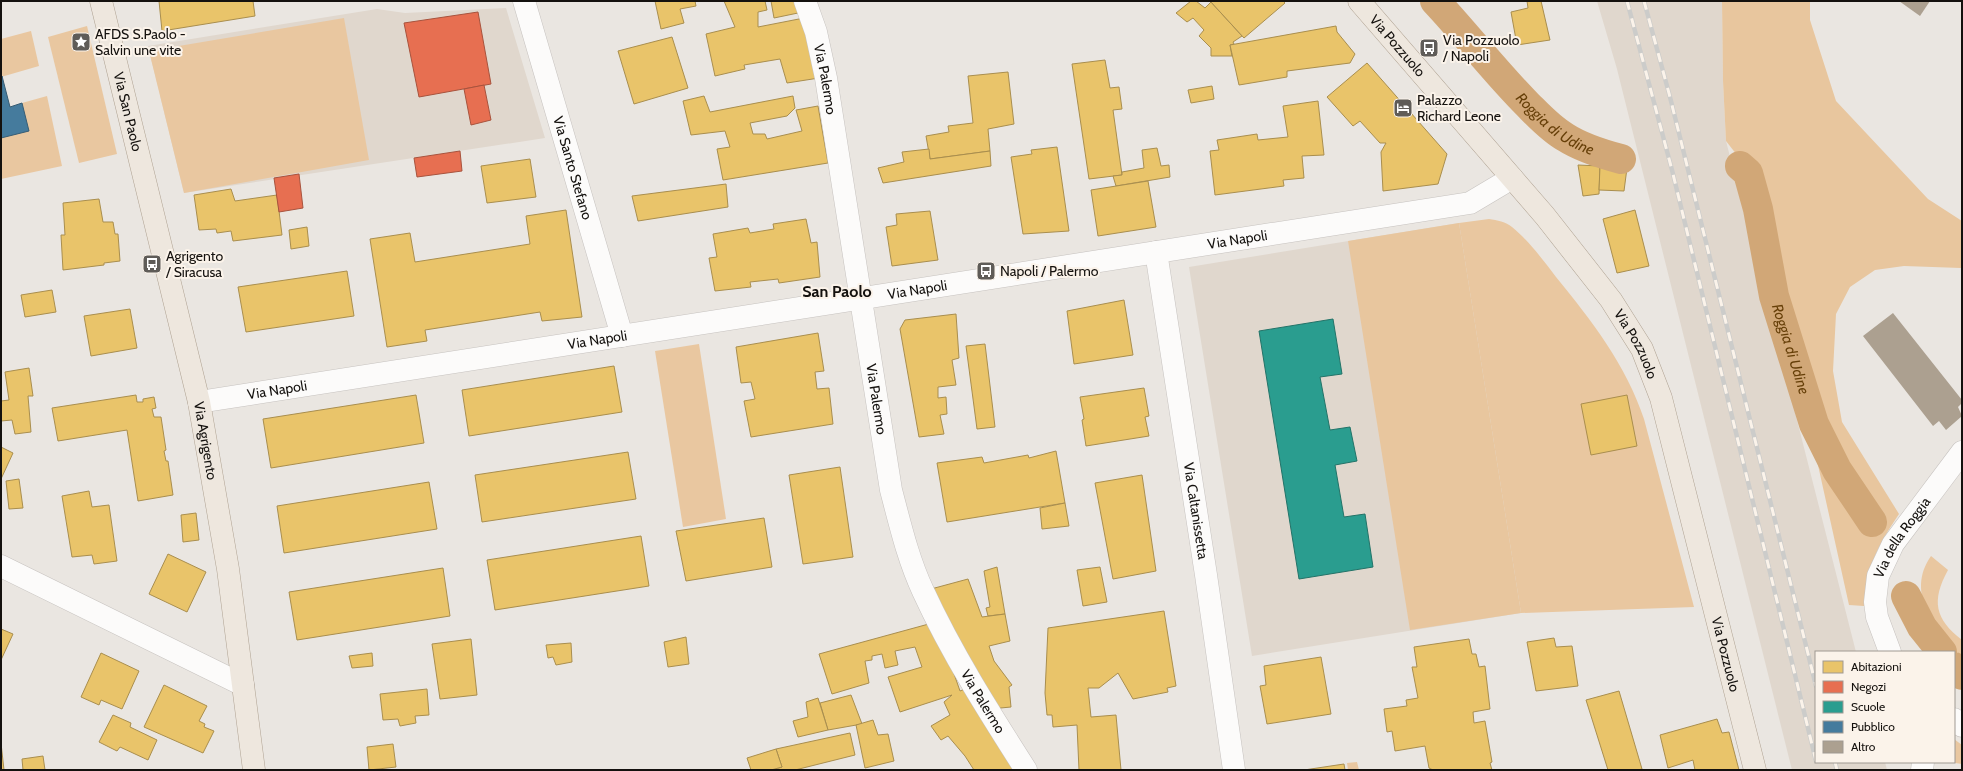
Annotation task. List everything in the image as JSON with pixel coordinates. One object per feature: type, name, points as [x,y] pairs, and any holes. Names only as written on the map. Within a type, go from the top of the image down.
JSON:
[{"type":"main road","name":"Via San Paolo","points":[[101,1],[150,199]]},
{"type":"main road","name":"Via Pozzuolo","points":[[1359,1],[1545,216],[1611,300],[1642,349],[1654,376],[1661,398],[1755,770]]},
{"type":"main road","name":"Via Agrigento","points":[[150,199],[199,402],[228,569],[254,770]]},
{"type":"street","name":"Via Santo Stefano","points":[[524,1],[622,336]]},
{"type":"street","name":"Via Palermo","points":[[805,1],[816,32],[826,78],[891,490],[908,554],[943,633],[977,692],[1026,770]]},
{"type":"street","name":"Via Napoli","points":[[199,402],[1470,203],[1512,178]]},
{"type":"street","name":"Via Caltanissetta","points":[[1156,252],[1206,575],[1234,770]]},
{"type":"street","name":"Via della Roggia","points":[[1894,651],[1887,643],[1878,617],[1876,588],[1887,555],[1962,452]]},
{"type":"street","points":[[1,566],[243,685]]},
{"type":"shaded area","points":[[1597,1],[1722,1],[1723,81],[1726,141],[1856,651],[1815,651],[1815,763],[1885,763],[1887,770],[1792,770],[1617,69]]},
{"type":"shaded area","points":[[1722,1],[1810,1],[1810,20],[1836,101],[1928,199],[1962,221],[1961,268],[1904,266],[1875,270],[1850,287],[1836,314],[1833,371],[1842,422],[1899,514],[1874,557],[1865,592],[1864,606],[1849,605],[1808,420],[1804,377],[1751,173],[1726,141],[1723,81]]},
{"type":"shaded area","points":[[506,8],[545,138],[184,193],[148,46],[377,9],[405,13]]},
{"type":"shaded area","points":[[344,18],[369,160],[184,193],[149,51]]},
{"type":"shaded area","points":[[87,26],[117,154],[79,163],[48,37]]},
{"type":"shaded area","points":[[31,31],[39,66],[1,77],[1,39]]},
{"type":"shaded area","points":[[47,96],[62,166],[1,179],[1,138],[29,131],[22,103]]},
{"type":"shaded area","points":[[1489,219],[1510,225],[1536,251],[1595,327],[1607,344],[1628,380],[1644,419],[1694,607],[1521,613],[1459,223]]},
{"type":"shaded area","points":[[1459,223],[1521,613],[1252,656],[1189,267]]},
{"type":"shaded area","points":[[1459,223],[1521,613],[1410,630],[1348,241]]},
{"type":"shaded area","points":[[699,344],[726,519],[683,527],[655,351]]},
{"type":"shaded area","points":[[1931,556],[1948,570],[1939,591],[1938,609],[1946,625],[1962,640],[1962,657],[1933,623],[1922,597],[1921,584],[1924,570]]},
{"type":"shaded area","points":[[1955,740],[1962,745],[1962,764],[1955,763]]},
{"type":"shaded area","points":[[1357,762],[1359,770],[1348,770],[1347,763]]},
{"type":"building: Abitazioni","points":[[159,1],[253,1],[255,16],[162,31]]},
{"type":"building: Abitazioni","points":[[655,1],[695,1],[696,6],[680,9],[684,23],[661,29]]},
{"type":"building: Abitazioni","points":[[724,1],[765,1],[767,10],[758,12],[758,27],[804,18],[819,78],[787,83],[780,59],[744,65],[745,69],[715,76],[706,34],[735,27]]},
{"type":"building: Abitazioni","points":[[771,1],[796,1],[798,13],[774,18]]},
{"type":"building: Abitazioni","points":[[1191,1],[1196,1],[1205,8],[1211,2],[1242,36],[1233,42],[1234,44],[1230,45],[1232,56],[1211,56],[1211,48],[1199,36],[1204,30],[1193,18],[1187,22],[1176,13]]},
{"type":"building: Abitazioni","points":[[1210,1],[1283,1],[1285,3],[1244,38]]},
{"type":"building: Abitazioni","points":[[1527,1],[1541,1],[1550,40],[1517,45],[1511,12],[1528,8]]},
{"type":"building: Abitazioni","points":[[1336,26],[1337,32],[1355,54],[1350,63],[1287,71],[1287,77],[1239,85],[1230,45]]},
{"type":"building: Abitazioni","points":[[672,37],[688,88],[634,104],[618,51]]},
{"type":"building: Abitazioni","points":[[1105,60],[1110,88],[1119,87],[1122,109],[1113,110],[1122,175],[1089,179],[1072,64]]},
{"type":"building: Abitazioni","points":[[1367,63],[1447,154],[1438,184],[1383,191],[1381,152],[1386,143],[1380,143],[1360,121],[1353,126],[1327,97]]},
{"type":"building: Abitazioni","points":[[1008,72],[1014,124],[988,129],[990,151],[930,159],[926,136],[949,132],[948,126],[973,123],[968,76]]},
{"type":"building: Abitazioni","points":[[1212,86],[1214,99],[1191,103],[1188,90]]},
{"type":"building: Abitazioni","points":[[704,96],[710,112],[793,96],[795,108],[787,116],[750,123],[753,134],[765,134],[767,139],[802,131],[796,110],[818,106],[828,163],[723,180],[717,149],[730,147],[725,131],[691,135],[683,101]]},
{"type":"building: Abitazioni","points":[[1318,101],[1324,155],[1302,156],[1304,178],[1283,180],[1284,186],[1215,195],[1210,151],[1219,150],[1217,140],[1257,134],[1258,140],[1288,137],[1283,106]]},
{"type":"building: Abitazioni","points":[[1057,147],[1069,231],[1023,234],[1011,157],[1032,154],[1031,150]]},
{"type":"building: Abitazioni","points":[[1157,148],[1161,166],[1169,165],[1170,177],[1116,186],[1113,176],[1122,175],[1122,172],[1144,168],[1142,150]]},
{"type":"building: Abitazioni","points":[[929,149],[930,159],[990,151],[991,166],[883,183],[878,168],[904,162],[902,152]]},
{"type":"building: Abitazioni","points":[[530,159],[536,197],[487,203],[481,166]]},
{"type":"building: Abitazioni","points":[[1578,165],[1600,166],[1599,194],[1583,196]]},
{"type":"building: Abitazioni","points":[[1600,166],[1627,168],[1624,191],[1599,190]]},
{"type":"building: Abitazioni","points":[[1148,181],[1156,227],[1098,236],[1091,190]]},
{"type":"building: Abitazioni","points":[[726,184],[728,207],[638,221],[632,196]]},
{"type":"building: Abitazioni","points":[[231,189],[235,201],[277,195],[282,235],[233,241],[231,231],[217,233],[216,229],[199,230],[194,195]]},
{"type":"building: Abitazioni","points":[[99,199],[103,222],[113,222],[115,234],[118,234],[120,261],[104,263],[104,265],[63,270],[61,235],[65,235],[63,203]]},
{"type":"building: Abitazioni","points":[[566,210],[582,317],[542,321],[540,312],[425,330],[427,341],[387,347],[370,239],[410,233],[415,262],[530,244],[526,216]]},
{"type":"building: Abitazioni","points":[[1635,210],[1649,266],[1617,273],[1603,219]]},
{"type":"building: Abitazioni","points":[[930,211],[938,260],[892,266],[886,227],[897,225],[896,214]]},
{"type":"building: Abitazioni","points":[[806,219],[811,243],[817,242],[820,277],[779,283],[778,279],[750,282],[751,287],[715,291],[709,258],[717,257],[713,234],[748,228],[750,233],[774,229],[773,224]]},
{"type":"building: Abitazioni","points":[[307,227],[309,246],[291,249],[289,230]]},
{"type":"building: Abitazioni","points":[[347,271],[354,316],[246,332],[238,287]]},
{"type":"building: Abitazioni","points":[[52,290],[56,312],[25,317],[21,295]]},
{"type":"building: Abitazioni","points":[[1124,300],[1133,355],[1074,364],[1067,311]]},
{"type":"building: Abitazioni","points":[[130,309],[137,348],[91,356],[84,316]]},
{"type":"building: Abitazioni","points":[[956,314],[959,358],[952,360],[956,385],[938,387],[938,398],[946,397],[947,414],[940,415],[944,434],[919,437],[900,329],[905,320]]},
{"type":"building: Abitazioni","points":[[818,333],[824,371],[815,372],[817,389],[829,388],[833,424],[751,437],[744,401],[755,399],[751,382],[741,383],[736,347]]},
{"type":"building: Abitazioni","points":[[985,344],[995,427],[977,429],[966,346]]},
{"type":"building: Abitazioni","points":[[614,366],[622,412],[469,436],[462,390]]},
{"type":"building: Abitazioni","points":[[29,368],[33,396],[28,396],[31,432],[15,434],[12,420],[1,421],[1,401],[9,400],[5,372]]},
{"type":"building: Abitazioni","points":[[1144,388],[1149,416],[1145,417],[1149,436],[1086,446],[1082,420],[1084,419],[1080,397]]},
{"type":"building: Abitazioni","points":[[136,395],[137,402],[143,402],[143,399],[154,397],[156,408],[152,409],[154,417],[161,417],[166,450],[164,451],[166,461],[168,461],[173,495],[138,501],[127,430],[58,441],[52,408]]},
{"type":"building: Abitazioni","points":[[416,395],[424,443],[271,468],[263,419]]},
{"type":"building: Abitazioni","points":[[1627,395],[1637,446],[1591,455],[1581,404]]},
{"type":"building: Abitazioni","points":[[1,447],[13,453],[1,479]]},
{"type":"building: Abitazioni","points":[[1056,451],[1065,503],[947,522],[937,463],[982,457],[984,463],[1028,455],[1029,458]]},
{"type":"building: Abitazioni","points":[[628,452],[636,499],[482,522],[475,475]]},
{"type":"building: Abitazioni","points":[[840,467],[853,557],[803,564],[789,475]]},
{"type":"building: Abitazioni","points":[[1142,475],[1156,571],[1113,579],[1095,483]]},
{"type":"building: Abitazioni","points":[[19,479],[23,508],[9,509],[6,481]]},
{"type":"building: Abitazioni","points":[[429,482],[437,529],[284,553],[277,506]]},
{"type":"building: Abitazioni","points":[[89,491],[92,507],[109,505],[117,561],[94,564],[92,555],[72,557],[62,496]]},
{"type":"building: Abitazioni","points":[[1065,503],[1069,526],[1042,529],[1040,508]]},
{"type":"building: Abitazioni","points":[[196,513],[199,540],[183,542],[181,515]]},
{"type":"building: Abitazioni","points":[[764,518],[772,567],[686,581],[676,531]]},
{"type":"building: Abitazioni","points":[[641,536],[649,586],[495,610],[487,560]]},
{"type":"building: Abitazioni","points":[[168,554],[206,572],[187,612],[149,594]]},
{"type":"building: Abitazioni","points":[[997,567],[1005,614],[988,616],[986,608],[990,607],[984,571]]},
{"type":"building: Abitazioni","points":[[1100,567],[1107,602],[1083,606],[1077,570]]},
{"type":"building: Abitazioni","points":[[443,568],[450,616],[297,640],[289,592]]},
{"type":"building: Abitazioni","points":[[968,579],[982,617],[1005,614],[1010,641],[989,646],[994,661],[1012,685],[1009,687],[1011,707],[990,709],[931,589]]},
{"type":"building: Abitazioni","points":[[1164,611],[1176,686],[1167,688],[1168,692],[1133,699],[1118,673],[1099,688],[1088,688],[1091,717],[1116,715],[1121,770],[1079,770],[1077,725],[1053,727],[1052,715],[1047,715],[1045,693],[1048,628]]},
{"type":"building: Abitazioni","points":[[936,622],[960,691],[970,687],[1019,770],[974,770],[965,756],[948,736],[941,740],[931,726],[950,715],[944,702],[952,695],[900,712],[888,677],[922,667],[915,647],[895,651],[898,665],[885,668],[882,654],[872,656],[872,660],[865,661],[869,683],[832,694],[819,654]]},
{"type":"building: Abitazioni","points":[[1,629],[13,634],[1,660]]},
{"type":"building: Abitazioni","points":[[686,637],[689,664],[668,667],[664,642]]},
{"type":"building: Abitazioni","points":[[1554,638],[1556,647],[1572,646],[1578,686],[1536,691],[1527,642]]},
{"type":"building: Abitazioni","points":[[471,639],[477,695],[440,699],[432,644]]},
{"type":"building: Abitazioni","points":[[1469,639],[1472,654],[1476,654],[1479,667],[1485,666],[1490,709],[1473,712],[1474,723],[1485,721],[1492,770],[1433,770],[1429,768],[1425,746],[1395,751],[1392,731],[1387,732],[1384,709],[1407,706],[1406,700],[1418,698],[1412,667],[1417,667],[1414,647]]},
{"type":"building: Abitazioni","points":[[571,643],[572,662],[556,665],[553,657],[548,658],[546,645]]},
{"type":"building: Abitazioni","points":[[101,653],[139,671],[122,709],[101,700],[99,705],[81,697]]},
{"type":"building: Abitazioni","points":[[372,653],[373,666],[352,668],[349,656]]},
{"type":"building: Abitazioni","points":[[1321,657],[1331,714],[1267,724],[1260,686],[1266,685],[1264,666]]},
{"type":"building: Abitazioni","points":[[164,685],[207,706],[199,721],[205,724],[204,727],[214,731],[203,753],[144,727]]},
{"type":"building: Abitazioni","points":[[427,689],[429,715],[415,716],[416,723],[400,726],[398,719],[383,720],[380,694]]},
{"type":"building: Abitazioni","points":[[1619,691],[1642,769],[1608,770],[1586,700]]},
{"type":"building: Abitazioni","points":[[851,695],[862,724],[828,730],[820,703]]},
{"type":"building: Abitazioni","points":[[818,698],[828,730],[798,737],[793,721],[808,717],[806,702]]},
{"type":"building: Abitazioni","points":[[113,715],[131,723],[130,727],[157,740],[148,760],[120,747],[117,751],[99,742]]},
{"type":"building: Abitazioni","points":[[1717,719],[1722,733],[1729,732],[1739,770],[1695,770],[1693,760],[1668,768],[1660,735]]},
{"type":"building: Abitazioni","points":[[873,720],[878,735],[888,734],[894,761],[865,768],[856,725]]},
{"type":"building: Abitazioni","points":[[850,733],[855,755],[795,770],[771,770],[782,767],[776,749]]},
{"type":"building: Abitazioni","points":[[1,743],[4,770],[1,770]]},
{"type":"building: Abitazioni","points":[[393,744],[396,767],[369,770],[367,747]]},
{"type":"building: Abitazioni","points":[[776,749],[782,767],[771,770],[751,770],[747,758]]},
{"type":"building: Abitazioni","points":[[43,756],[45,770],[23,770],[22,759]]},
{"type":"building: Abitazioni","points":[[1344,764],[1345,770],[1304,770]]},
{"type":"building: Negozi","points":[[478,12],[491,84],[419,97],[404,23]]},
{"type":"building: Negozi","points":[[484,85],[491,120],[471,125],[464,89]]},
{"type":"building: Negozi","points":[[460,151],[462,171],[417,177],[414,158]]},
{"type":"building: Negozi","points":[[299,174],[303,208],[279,212],[274,178]]},
{"type":"building: Scuole","points":[[1333,319],[1342,374],[1320,377],[1330,430],[1350,427],[1357,461],[1335,465],[1344,517],[1365,514],[1373,567],[1299,579],[1259,331]]},
{"type":"building: Pubblico","points":[[2,76],[10,107],[22,103],[29,131],[1,138]]},
{"type":"building: Altro","points":[[1899,1],[1930,1],[1920,16]]},
{"type":"building: Altro","points":[[1893,313],[1962,400],[1962,403],[1958,407],[1962,416],[1946,430],[1939,421],[1933,426],[1863,336]]},
{"type":"waterway","name":"Roggia di Udine","points":[[1435,1],[1504,80],[1550,126],[1560,134],[1578,144],[1599,153],[1621,159]]},
{"type":"waterway","name":"Roggia di Udine","points":[[1740,166],[1748,173],[1758,209],[1774,296],[1814,424],[1837,470],[1872,522]]},
{"type":"waterway","name":"Roggia di Udine","points":[[1906,596],[1922,627],[1941,651]]},
{"type":"waterway","name":"Roggia di Udine","points":[[1955,668],[1962,675]]},
{"type":"railway","points":[[1627,1],[1672,170],[1815,757]]},
{"type":"railway","points":[[1644,1],[1670,97],[1815,682]]},
{"type":"railway","points":[[1835,763],[1837,770]]},
{"type":"place","name":"AFDS S.Paolo - Salvin une vite","points":[[81,42]]},
{"type":"place","name":"Via Pozzuolo / Napoli","points":[[1429,48]]},
{"type":"place","name":"Palazzo Richard Leone","points":[[1403,108]]},
{"type":"place","name":"Agrigento / Siracusa","points":[[152,264]]},
{"type":"place","name":"Napoli / Palermo","points":[[986,271]]},
{"type":"district","name":"San Paolo","points":[[837,291]]}]
